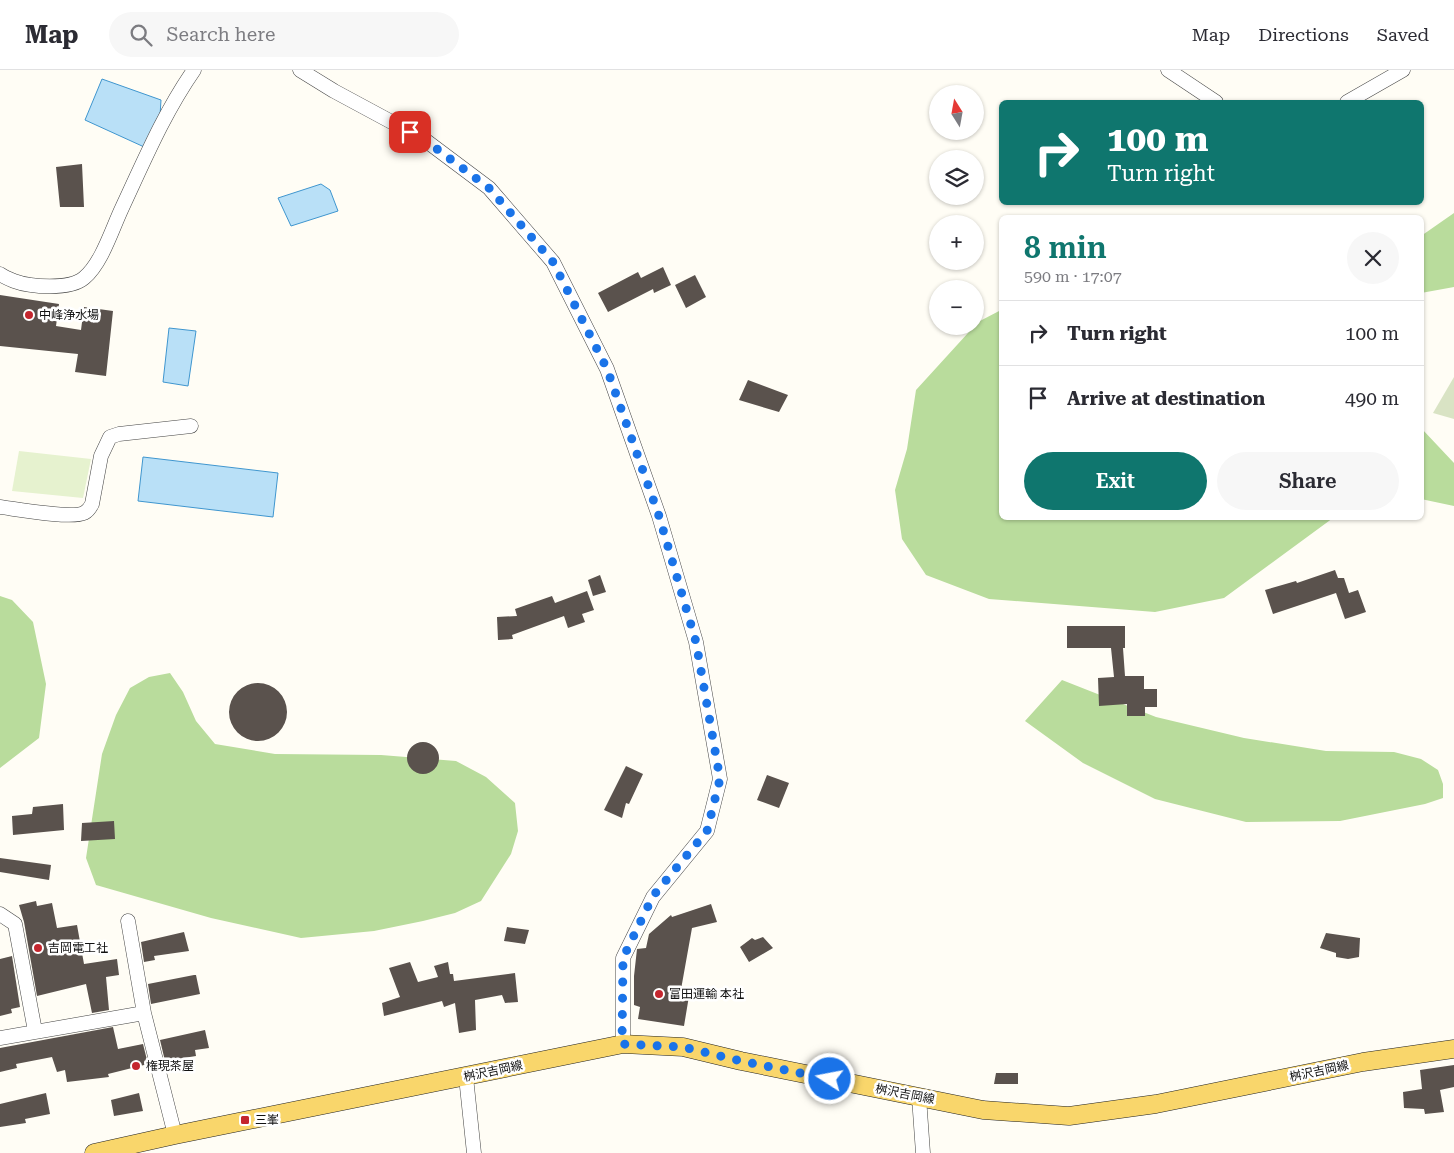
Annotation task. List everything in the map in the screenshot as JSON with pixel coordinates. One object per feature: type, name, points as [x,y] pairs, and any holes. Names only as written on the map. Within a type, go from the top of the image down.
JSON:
[{"type":"main road","name":"桝沢吉岡線","points":[[94,1153],[622,1044],[683,1047],[741,1061],[983,1110],[1069,1116],[1156,1104],[1363,1062],[1454,1049]]},
{"type":"street","points":[[0,274],[15,282],[47,287],[71,284],[85,278],[109,240],[116,220],[161,123],[194,70]]},
{"type":"street","points":[[300,70],[334,92],[425,140],[489,188],[553,262],[607,369],[659,516],[696,642],[720,779],[707,831],[653,896],[623,958],[622,1044]]},
{"type":"street","points":[[1168,70],[1213,100]]},
{"type":"street","points":[[1350,100],[1403,70]]},
{"type":"street","points":[[0,507],[64,514],[83,514],[92,504],[101,456],[110,437],[119,434],[191,426]]},
{"type":"street","points":[[0,914],[15,924],[35,1031]]},
{"type":"street","points":[[128,921],[144,1013],[175,1135]]},
{"type":"street","points":[[0,1038],[144,1013]]},
{"type":"street","points":[[466,1077],[474,1153]]},
{"type":"street","points":[[919,1097],[922,1153]]},
{"type":"green space","points":[[1454,213],[1454,287],[1424,292],[1424,234]]},
{"type":"green space","points":[[999,311],[999,520],[1330,520],[1224,598],[1155,612],[989,599],[926,575],[902,539],[895,490],[907,449],[916,390],[966,335],[984,335],[984,319]]},
{"type":"green space","points":[[1454,377],[1454,419],[1433,413]]},
{"type":"green space","points":[[1424,431],[1454,463],[1454,506],[1424,500]]},
{"type":"green space","points":[[19,451],[91,459],[83,498],[12,491]]},
{"type":"green space","points":[[0,596],[12,600],[33,622],[46,684],[39,738],[0,768]]},
{"type":"green space","points":[[170,673],[183,692],[196,721],[215,744],[275,754],[381,755],[456,761],[486,777],[515,803],[518,831],[511,854],[481,901],[455,913],[374,931],[301,938],[211,918],[96,885],[86,858],[102,754],[116,715],[130,688],[149,677]]},
{"type":"green space","points":[[1062,680],[1156,717],[1244,738],[1326,751],[1394,752],[1421,759],[1438,770],[1443,784],[1443,798],[1425,804],[1340,821],[1246,822],[1155,799],[1083,763],[1025,721]]},
{"type":"water","points":[[102,79],[161,100],[153,151],[85,120]]},
{"type":"water","points":[[321,184],[330,190],[338,211],[291,226],[278,198]]},
{"type":"water","points":[[169,328],[196,331],[188,386],[163,382]]},
{"type":"water","points":[[143,457],[278,473],[273,517],[138,501]]},
{"type":"building","points":[[82,164],[84,207],[60,207],[56,167]]},
{"type":"building","points":[[663,267],[671,285],[654,293],[653,289],[608,312],[598,293],[638,272],[641,278]]},
{"type":"building","points":[[695,275],[706,297],[686,308],[675,285]]},
{"type":"building","points":[[0,295],[59,304],[56,326],[81,330],[84,307],[113,311],[106,376],[75,372],[78,354],[0,346]]},
{"type":"building","points":[[748,380],[788,395],[779,412],[739,400]]},
{"type":"building","points":[[1335,570],[1338,578],[1344,578],[1349,593],[1358,590],[1366,612],[1345,619],[1336,593],[1273,614],[1265,590],[1296,581],[1297,583]]},
{"type":"building","points":[[600,575],[606,592],[593,596],[588,580]]},
{"type":"building","points":[[587,591],[594,610],[582,614],[585,622],[568,628],[564,616],[512,635],[513,639],[498,640],[497,617],[517,616],[515,609],[552,596],[555,603]]},
{"type":"building","points":[[1067,626],[1125,626],[1125,648],[1123,648],[1125,676],[1144,676],[1144,689],[1157,689],[1157,707],[1145,707],[1145,716],[1127,716],[1127,704],[1099,706],[1098,678],[1114,677],[1111,648],[1067,648]]},
{"type":"building","points":[[258,683],[269,685],[282,696],[287,712],[285,723],[274,736],[258,741],[247,739],[234,728],[229,712],[231,701],[242,688]]},
{"type":"building","points":[[423,742],[429,743],[434,747],[438,752],[438,764],[434,769],[429,773],[423,774],[417,773],[412,769],[408,764],[407,758],[408,752],[412,747],[417,743]]},
{"type":"building","points":[[626,766],[643,774],[629,804],[626,803],[622,818],[604,810]]},
{"type":"building","points":[[767,775],[789,783],[779,808],[757,800]]},
{"type":"building","points":[[63,804],[64,830],[13,835],[12,816],[32,814],[33,807]]},
{"type":"building","points":[[114,821],[115,839],[81,841],[82,823]]},
{"type":"building","points":[[0,858],[51,865],[49,880],[0,872]]},
{"type":"building","points":[[36,901],[37,906],[52,903],[57,928],[77,925],[84,964],[117,959],[119,975],[106,977],[109,1010],[92,1013],[86,984],[37,996],[24,922],[19,905]]},
{"type":"building","points":[[711,904],[717,922],[692,928],[680,995],[689,996],[684,1026],[638,1019],[640,1007],[634,1005],[634,976],[637,949],[646,948],[649,934],[671,915],[672,917]]},
{"type":"building","points":[[507,927],[529,930],[525,944],[504,941]]},
{"type":"building","points":[[184,932],[189,951],[154,956],[155,960],[144,962],[141,942]]},
{"type":"building","points":[[1326,933],[1360,938],[1359,957],[1348,959],[1336,957],[1336,953],[1320,948]]},
{"type":"building","points":[[763,937],[773,948],[749,962],[740,947],[752,938],[755,940]]},
{"type":"building","points":[[12,956],[20,1007],[11,1009],[12,1013],[0,1016],[0,959]]},
{"type":"building","points":[[410,962],[418,982],[438,977],[434,966],[448,962],[450,974],[453,974],[454,981],[515,973],[518,1002],[505,1003],[502,995],[475,1000],[476,1030],[459,1033],[455,1003],[444,1007],[442,1001],[384,1016],[382,1003],[400,997],[389,968]]},
{"type":"building","points":[[196,975],[200,994],[151,1004],[148,984]]},
{"type":"building","points":[[113,1027],[118,1049],[143,1044],[148,1064],[108,1074],[109,1077],[67,1082],[65,1070],[57,1072],[52,1057],[16,1064],[17,1068],[0,1072],[0,1048]]},
{"type":"building","points":[[205,1030],[209,1048],[195,1050],[196,1056],[165,1061],[160,1040]]},
{"type":"building","points":[[1454,1065],[1454,1087],[1440,1090],[1444,1112],[1425,1114],[1424,1109],[1404,1108],[1403,1092],[1422,1089],[1420,1070]]},
{"type":"building","points":[[996,1073],[1018,1073],[1018,1084],[994,1084]]},
{"type":"building","points":[[46,1093],[50,1114],[25,1119],[26,1123],[0,1127],[0,1104]]},
{"type":"building","points":[[139,1093],[143,1111],[114,1116],[111,1100]]},
{"type":"place","name":"中峰浄水場","points":[[29,315]]},
{"type":"place","name":"吉岡電工社","points":[[38,948]]},
{"type":"place","name":"富田運輸 本社","points":[[659,994]]},
{"type":"place","name":"権現茶屋","points":[[136,1066]]},
{"type":"place","name":"三峯","points":[[245,1120]]},
{"type":"route","points":[[410,132],[425,140],[489,188],[553,262],[607,369],[659,516],[696,642],[720,779],[707,831],[653,896],[623,958],[622,1044],[683,1047],[830,1079]]}]
